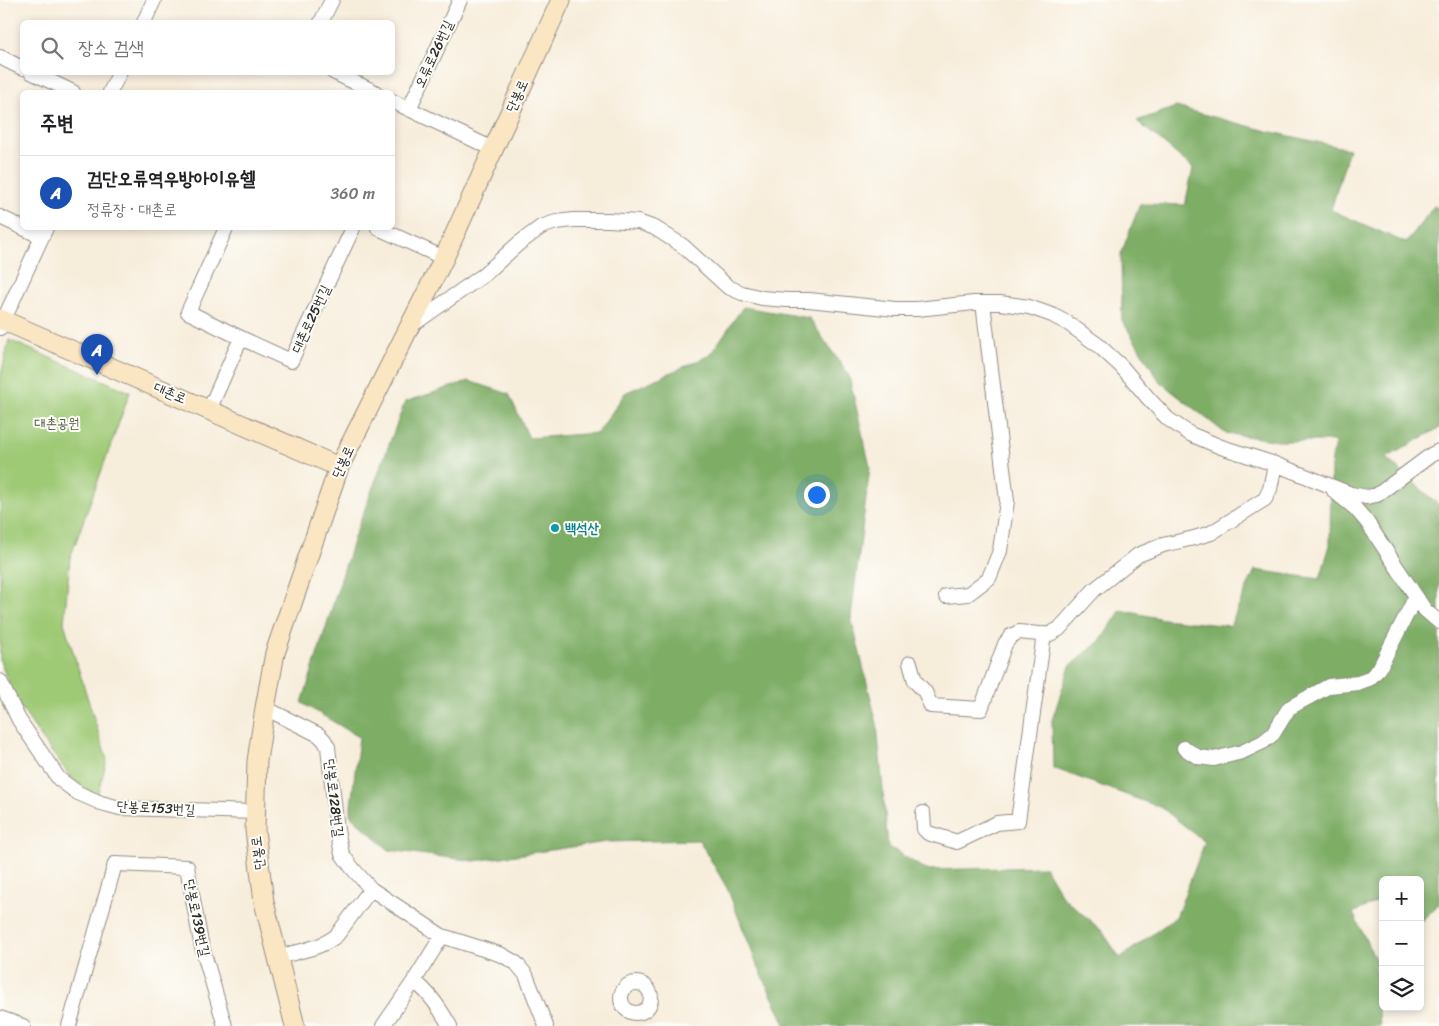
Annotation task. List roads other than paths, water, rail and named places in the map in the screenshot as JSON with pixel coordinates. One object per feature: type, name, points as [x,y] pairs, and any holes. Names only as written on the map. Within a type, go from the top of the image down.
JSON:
[{"type":"street","points":[[145,20],[154,0]]},
{"type":"street","points":[[322,20],[332,0]]},
{"type":"street","name":"오류로26번길","points":[[409,109],[460,0]]},
{"type":"street","name":"단봉로","points":[[295,1026],[264,902],[255,830],[257,761],[275,653],[339,467],[444,258],[560,0]]},
{"type":"street","points":[[0,57],[20,67]]},
{"type":"street","points":[[37,75],[69,90]]},
{"type":"street","points":[[111,90],[118,75]]},
{"type":"street","points":[[339,75],[371,90]]},
{"type":"street","points":[[395,102],[493,149]]},
{"type":"street","points":[[0,217],[20,224]]},
{"type":"street","points":[[410,326],[485,274],[518,244],[541,227],[556,222],[574,220],[638,222],[655,228],[683,246],[728,287],[762,298],[809,300],[895,309],[916,309],[950,304],[1000,303],[1028,307],[1052,315],[1069,324],[1098,345],[1120,366],[1168,419],[1190,434],[1205,441],[1275,464],[1351,494],[1367,497],[1377,495],[1439,451]]},
{"type":"street","name":"대촌로25번길","points":[[225,230],[188,312],[291,361],[353,230]]},
{"type":"street","points":[[382,230],[444,258]]},
{"type":"street","points":[[1,323],[44,232]]},
{"type":"street","points":[[946,596],[968,594],[989,578],[1000,551],[1007,501],[983,303]]},
{"type":"street","name":"대촌로","points":[[1,323],[339,467]]},
{"type":"street","points":[[209,410],[241,338]]},
{"type":"street","points":[[910,663],[915,681],[925,692],[931,706],[980,710],[1005,644],[1011,636],[1019,632],[1048,635],[1059,629],[1094,590],[1138,555],[1163,545],[1211,533],[1265,499],[1270,489],[1275,464]]},
{"type":"street","points":[[1325,484],[1355,508],[1367,522],[1425,610],[1439,622]]},
{"type":"street","points":[[1184,748],[1198,756],[1214,759],[1242,752],[1264,742],[1273,734],[1289,708],[1329,686],[1358,683],[1369,678],[1379,668],[1416,596]]},
{"type":"street","points":[[923,813],[924,830],[928,834],[957,842],[997,823],[1018,821],[1044,634]]},
{"type":"street","name":"단봉로153번길","points":[[0,681],[19,720],[59,779],[78,793],[101,803],[120,808],[256,812]]},
{"type":"street","name":"단봉로128번길","points":[[265,708],[319,735],[328,747],[337,830],[342,854],[353,869],[371,889],[442,936],[502,955],[516,962],[526,975],[546,1026]]},
{"type":"street","name":"단봉로139번길","points":[[70,1026],[115,864],[187,867],[201,943],[225,1026]]},
{"type":"street","points":[[278,956],[323,945],[337,935],[371,889]]},
{"type":"street","points":[[383,1026],[442,936]]},
{"type":"street","points":[[414,980],[424,988],[450,1026]]},
{"type":"street","points":[[0,1018],[23,1026]]},
{"type":"place","name":"검단오류역우방아이유쉘","points":[[97,375]]},
{"type":"place","name":"백석산","points":[[555,528]]},
{"type":"park label","name":"대촌공원","points":[[57,423]]}]
